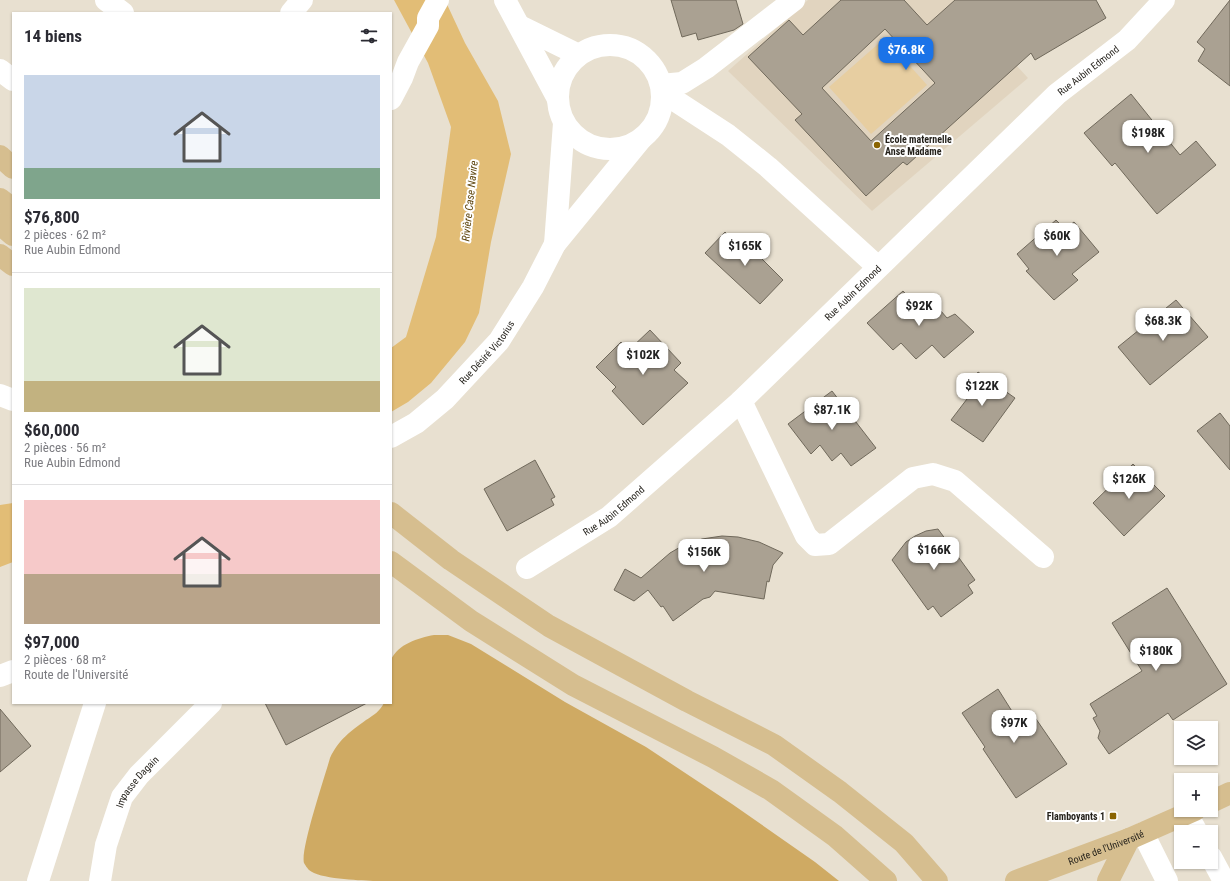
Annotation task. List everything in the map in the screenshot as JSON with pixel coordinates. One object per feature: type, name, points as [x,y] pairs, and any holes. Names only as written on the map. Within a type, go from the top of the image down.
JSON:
[{"type":"main road","points":[[0,156],[12,167]]},
{"type":"main road","points":[[0,199],[12,208]]},
{"type":"main road","points":[[0,224],[12,234]]},
{"type":"main road","points":[[0,255],[12,264]]},
{"type":"main road","points":[[392,514],[451,560],[549,626],[687,701],[774,745],[840,792],[904,843],[937,881]]},
{"type":"main road","points":[[392,563],[470,621],[573,685],[713,757],[771,790],[835,836],[886,881]]},
{"type":"main road","points":[[1218,798],[1230,792]]},
{"type":"main road","name":"Route de l'Université","points":[[1016,881],[1039,877],[1136,836],[1193,819]]},
{"type":"main road","points":[[1108,881],[1136,836]]},
{"type":"street","points":[[106,0],[122,12]]},
{"type":"street","points":[[292,12],[302,0]]},
{"type":"street","points":[[392,97],[408,62],[428,26],[428,18],[438,0]]},
{"type":"street","points":[[505,0],[558,99]]},
{"type":"street","points":[[662,89],[682,83],[706,68],[794,0]]},
{"type":"street","name":"Rue Aubin Edmond","points":[[527,568],[609,517],[741,401],[1057,94],[1127,40],[1164,0]]},
{"type":"street","points":[[520,26],[579,55]]},
{"type":"street","points":[[647,134],[658,117],[662,105],[662,89],[658,77],[650,64],[638,53],[624,47],[609,45],[593,48],[579,55],[567,67],[560,82],[558,99],[560,111],[564,123],[576,137],[591,146],[608,149],[625,147],[647,134],[698,116]]},
{"type":"street","points":[[0,70],[12,79]]},
{"type":"street","points":[[662,89],[698,116],[728,135],[768,167],[878,267]]},
{"type":"street","name":"Rue Désiré Victorius","points":[[555,244],[564,123]]},
{"type":"street","name":"Rue Désiré Victorius","points":[[392,436],[416,423],[445,399],[499,341],[533,287],[555,244],[647,134]]},
{"type":"street","points":[[0,396],[12,400]]},
{"type":"street","points":[[741,401],[806,536],[815,545],[829,544],[913,478],[933,474],[955,481],[1043,557]]},
{"type":"street","points":[[0,676],[12,671]]},
{"type":"street","points":[[38,881],[95,704]]},
{"type":"street","name":"Impasse Dagain","points":[[100,881],[106,845],[122,797],[139,775],[210,704]]},
{"type":"street","points":[[1136,836],[1168,881]]},
{"type":"street","points":[[1218,869],[1224,881]]},
{"type":"shaded area","name":"École maternelle Anse Madame","points":[[808,0],[956,0],[1028,78],[872,211],[728,71]]},
{"type":"shaded area","points":[[885,38],[927,85],[871,134],[829,87]]},
{"type":"shaded area","points":[[434,635],[448,635],[471,644],[565,702],[646,747],[732,804],[815,862],[839,881],[373,881],[330,877],[314,873],[309,870],[304,863],[304,855],[309,829],[333,751],[345,736],[376,713],[383,704],[392,704],[392,658],[394,654],[403,646]]},
{"type":"water","name":"Rivière Case Navire","points":[[394,0],[445,0],[465,43],[498,101],[511,154],[491,242],[479,313],[465,342],[431,383],[408,402],[392,411],[392,347],[406,337],[436,237],[451,127],[428,63]]},
{"type":"water","points":[[12,503],[12,562],[0,567],[0,505]]},
{"type":"building","points":[[671,0],[736,0],[743,24],[734,30],[698,40],[696,33],[682,37]]},
{"type":"building","name":"École maternelle Anse Madame","points":[[841,0],[904,0],[927,25],[955,0],[1096,0],[1106,18],[1035,60],[1031,53],[907,165],[903,162],[866,196],[795,120],[802,114],[748,57],[789,20],[803,35]],"holes":[[[885,29],[935,83],[871,141],[822,88]]]},
{"type":"building","points":[[1230,0],[1230,86],[1198,61],[1205,49],[1197,42]]},
{"type":"building","points":[[1131,94],[1180,155],[1196,141],[1216,165],[1157,214],[1115,163],[1112,166],[1084,133]]},
{"type":"building","points":[[1056,220],[1065,229],[1074,222],[1099,252],[1072,274],[1078,280],[1054,300],[1026,271],[1029,269],[1017,254]]},
{"type":"building","points":[[725,232],[737,244],[742,239],[783,280],[760,304],[705,253]]},
{"type":"building","points":[[903,291],[915,304],[927,295],[947,318],[955,314],[974,332],[944,358],[932,345],[916,359],[901,343],[893,350],[867,323]]},
{"type":"building","points":[[1176,300],[1208,337],[1150,385],[1118,347]]},
{"type":"building","points":[[650,330],[681,363],[674,370],[688,383],[643,425],[612,391],[616,387],[596,367],[621,342],[629,350]]},
{"type":"building","points":[[978,372],[1015,398],[983,442],[951,420],[967,399],[962,394]]},
{"type":"building","points":[[832,391],[876,448],[851,466],[841,453],[832,461],[820,445],[811,454],[788,424]]},
{"type":"building","points":[[1220,413],[1230,426],[1230,470],[1197,431]]},
{"type":"building","points":[[535,460],[555,497],[551,499],[554,505],[507,531],[484,489]]},
{"type":"building","points":[[1133,464],[1165,496],[1124,536],[1093,503]]},
{"type":"building","points":[[938,529],[975,580],[968,585],[973,593],[941,617],[933,606],[928,610],[892,560],[906,542],[926,531]]},
{"type":"building","points":[[722,536],[738,537],[759,542],[783,553],[773,565],[769,582],[767,581],[764,599],[715,591],[710,597],[703,599],[673,621],[663,606],[661,607],[648,590],[634,601],[614,590],[625,569],[641,578],[670,553],[682,546],[702,539]]},
{"type":"building","points":[[1167,588],[1227,684],[1173,720],[1168,713],[1109,754],[1098,738],[1100,731],[1093,718],[1097,716],[1090,704],[1142,671],[1112,623]]},
{"type":"building","points":[[998,689],[1020,724],[1034,716],[1067,764],[1016,798],[983,749],[985,747],[962,713]]},
{"type":"building","points":[[266,704],[365,704],[286,745]]},
{"type":"building","points":[[0,709],[31,746],[0,772]]},
{"type":"place","name":"École maternelle Anse Madame","points":[[877,145]]},
{"type":"place","name":"Flamboyants 1","points":[[1113,816]]}]
